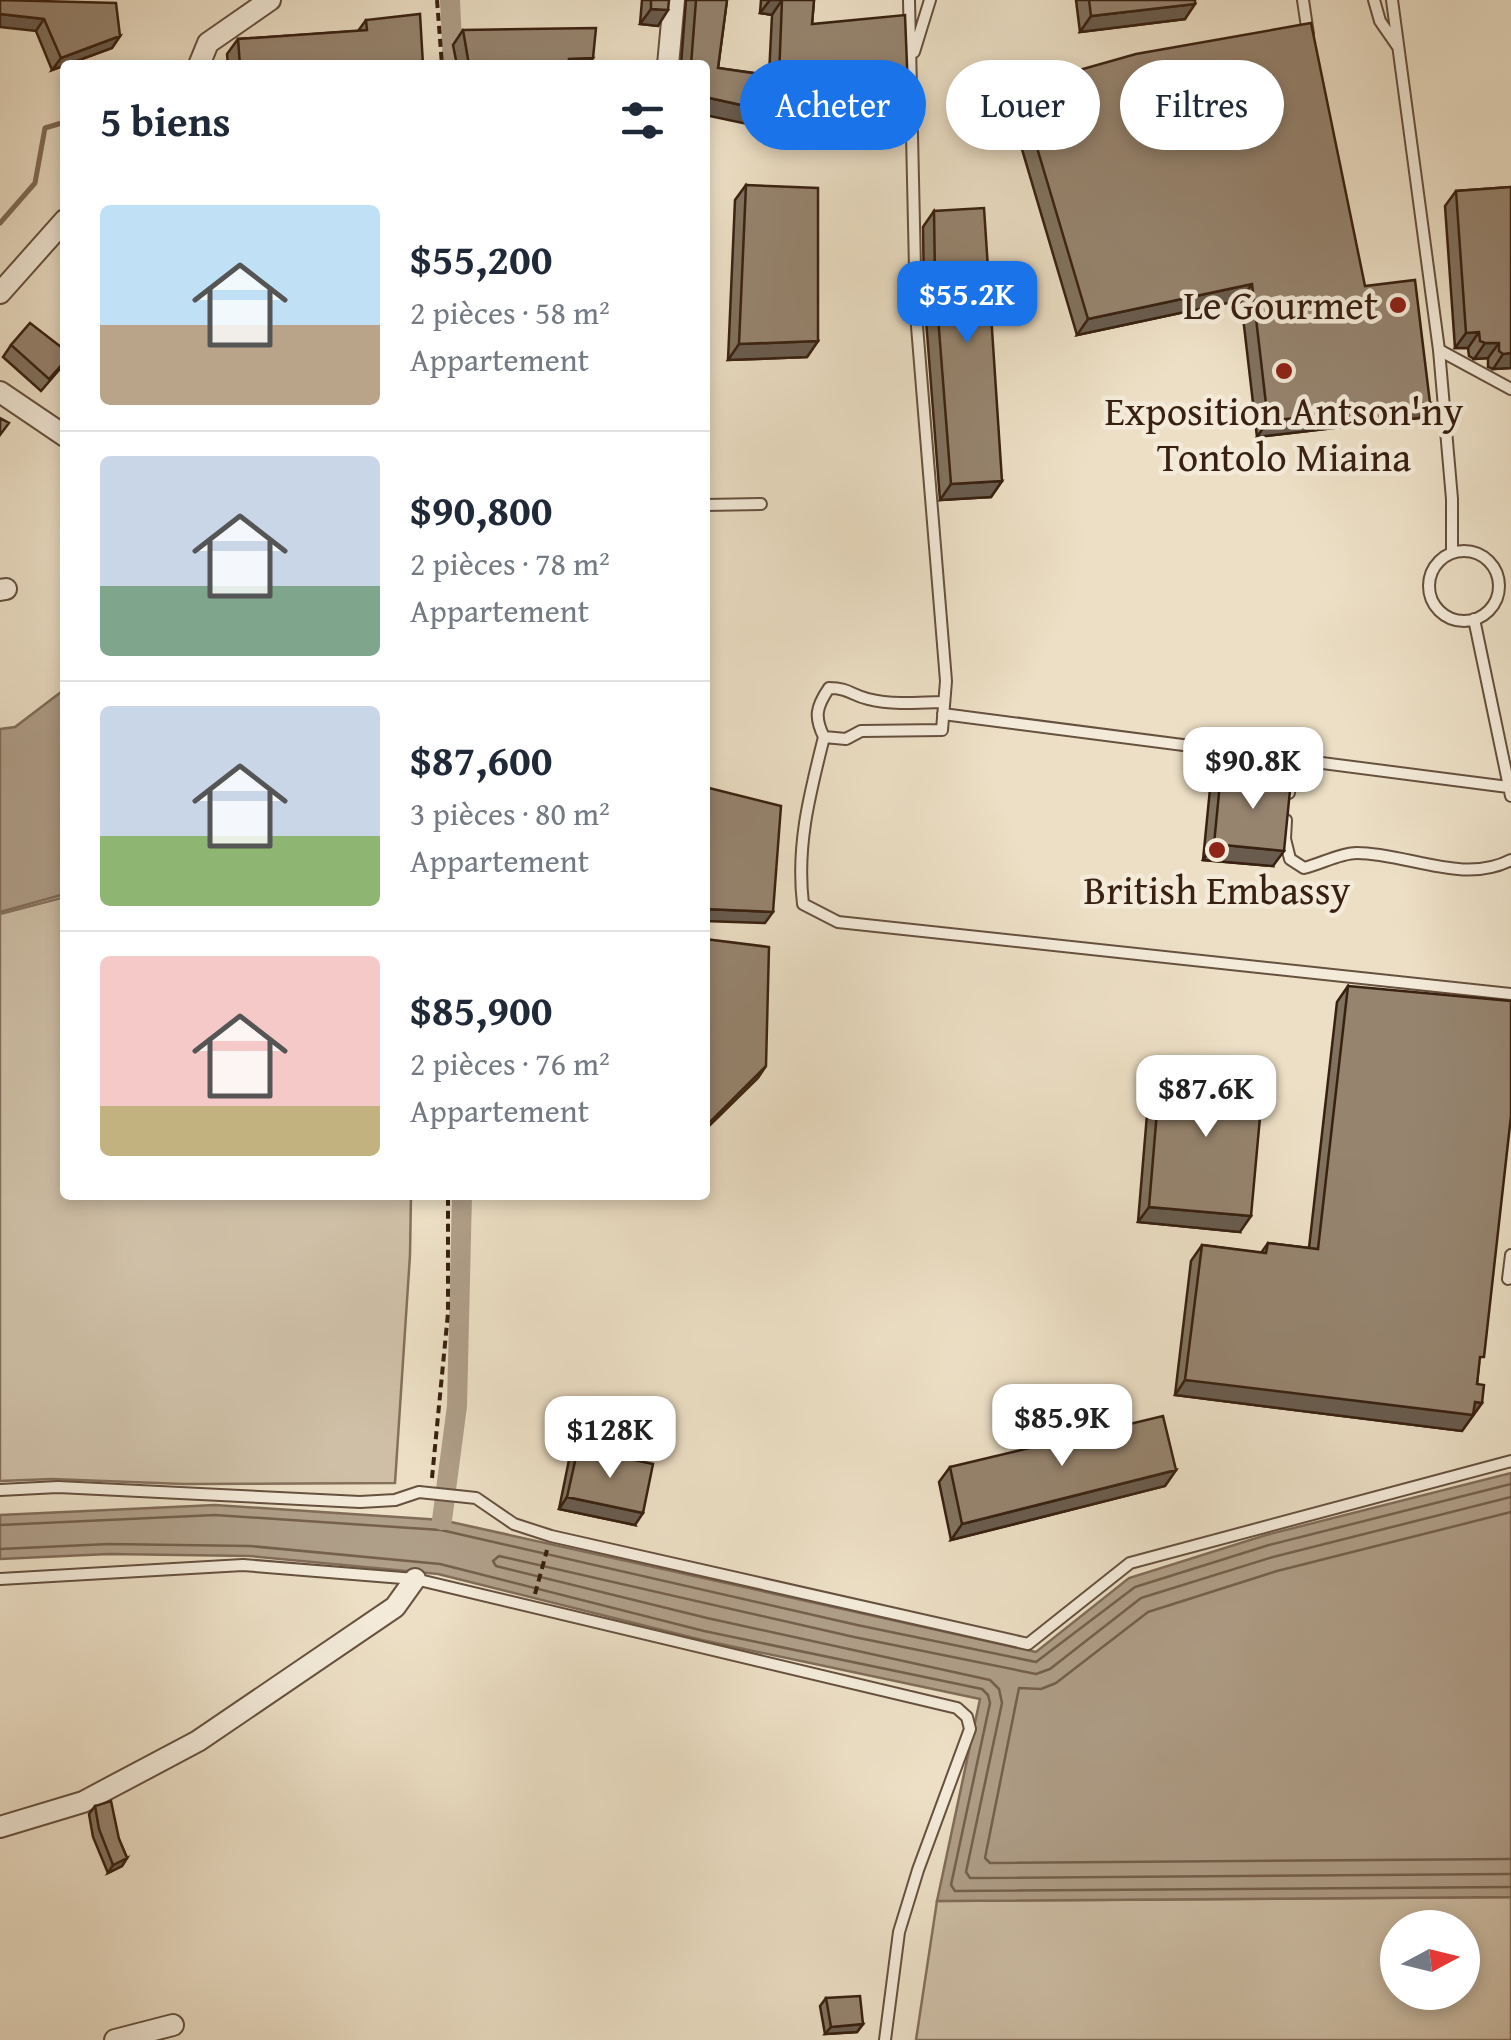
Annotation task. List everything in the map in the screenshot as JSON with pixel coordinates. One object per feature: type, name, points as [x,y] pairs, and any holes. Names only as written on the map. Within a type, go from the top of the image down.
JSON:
[{"type":"street","points":[[201,60],[208,43],[270,0]]},
{"type":"street","points":[[668,60],[674,0]]},
{"type":"street","points":[[0,293],[60,226]]},
{"type":"street","points":[[0,392],[60,433]]},
{"type":"street","points":[[0,1827],[83,1802],[198,1741],[395,1607],[415,1579]]},
{"type":"street","points":[[116,2040],[174,2025]]},
{"type":"lane","points":[[909,0],[911,60]]},
{"type":"lane","points":[[912,60],[930,0]]},
{"type":"lane","points":[[1302,0],[1310,50]]},
{"type":"lane","points":[[1374,0],[1380,21],[1400,50]]},
{"type":"lane","points":[[1392,0],[1438,350],[1452,499],[1452,553]]},
{"type":"lane","points":[[824,737],[942,730],[946,680],[916,314],[913,150]]},
{"type":"lane","points":[[1438,350],[1511,389]]},
{"type":"lane","points":[[710,505],[761,504]]},
{"type":"lane","points":[[1466,550],[1480,555],[1498,577],[1491,607],[1474,619],[1464,621],[1446,616],[1432,601],[1431,573],[1443,557],[1452,553],[1466,550]]},
{"type":"lane","points":[[1498,577],[1511,578]]},
{"type":"lane","points":[[1474,619],[1509,792],[880,701],[863,698],[849,688],[829,688],[819,702],[815,719],[824,737],[805,813],[799,869],[803,904],[838,922],[1511,994]]},
{"type":"lane","points":[[1288,797],[1292,759]]},
{"type":"lane","points":[[1286,816],[1285,839],[1290,859],[1304,868],[1352,852],[1386,854],[1466,870],[1495,868],[1511,860]]},
{"type":"lane","points":[[1508,1279],[1511,1255]]},
{"type":"lane","points":[[0,1490],[58,1486],[360,1502],[435,1492],[476,1498],[514,1524],[551,1536],[1028,1644],[1130,1562],[1511,1461]]},
{"type":"lane","points":[[0,1578],[243,1566],[415,1579],[958,1708],[968,1717],[970,1729],[899,1932],[885,2040]]},
{"type":"path","points":[[437,0],[442,60]]},
{"type":"path","points":[[435,1492],[448,1312],[448,1200]]},
{"type":"path","points":[[533,1600],[549,1542]]},
{"type":"shaded area","points":[[60,898],[60,1200],[411,1200],[395,1483],[0,1481],[0,914]]},
{"type":"shaded area","points":[[1511,1897],[1511,2040],[916,2040],[937,1901]]},
{"type":"water","points":[[60,693],[60,895],[0,912],[0,729],[15,727]]},
{"type":"water","points":[[1511,1473],[1511,1897],[937,1901],[980,1699],[702,1640],[438,1574],[250,1556],[109,1554],[0,1559],[0,1515],[215,1505],[442,1520],[1036,1652],[1129,1578],[1266,1535]]},
{"type":"building","points":[[0,0],[116,3],[120,36],[61,58],[44,19],[0,14]]},
{"type":"building","points":[[651,0],[669,0],[668,10],[651,9]]},
{"type":"building","points":[[696,0],[727,0],[718,68],[740,71],[740,105],[710,98],[710,60],[691,60]]},
{"type":"building","points":[[782,0],[814,0],[812,24],[905,15],[907,60],[780,60]]},
{"type":"building","points":[[1089,0],[1195,0],[1195,4],[1091,16]]},
{"type":"building","points":[[420,14],[423,60],[240,60],[238,39],[367,30],[366,20]]},
{"type":"building","points":[[1311,23],[1365,286],[1415,280],[1430,403],[1268,421],[1252,284],[1088,319],[1038,150],[1100,150],[1100,64],[1136,54]]},
{"type":"building","points":[[596,28],[593,58],[569,60],[468,60],[463,30]]},
{"type":"building","points":[[746,185],[818,188],[818,341],[739,344]]},
{"type":"building","points":[[1511,187],[1511,353],[1503,354],[1499,343],[1480,341],[1479,332],[1466,333],[1456,191]]},
{"type":"building","points":[[984,208],[1002,481],[951,484],[935,278],[934,211]]},
{"type":"building","points":[[30,323],[60,346],[60,367],[49,379],[11,345]]},
{"type":"building","points":[[0,418],[9,423],[0,435]]},
{"type":"building","points":[[1221,773],[1291,780],[1284,851],[1214,844]]},
{"type":"building","points":[[710,788],[781,806],[773,912],[710,909]]},
{"type":"building","points":[[710,940],[769,947],[766,1066],[710,1122]]},
{"type":"building","points":[[1348,986],[1511,1001],[1511,1116],[1484,1357],[1480,1357],[1477,1384],[1484,1385],[1482,1403],[1475,1402],[1473,1415],[1185,1380],[1202,1245],[1266,1253],[1268,1243],[1318,1249]]},
{"type":"building","points":[[1161,1063],[1264,1073],[1251,1216],[1149,1207]]},
{"type":"building","points":[[1163,1416],[1176,1470],[962,1524],[950,1467]]},
{"type":"building","points":[[578,1448],[653,1464],[643,1513],[567,1497]]},
{"type":"building","points":[[111,1801],[127,1858],[113,1865],[95,1806]]},
{"type":"building","points":[[860,1996],[863,2024],[831,2027],[826,1998]]},
{"type":"waterway","points":[[450,0],[453,60]]},
{"type":"waterway","points":[[0,223],[35,183],[45,128],[60,124]]},
{"type":"waterway","points":[[442,1520],[457,1406],[462,1200]]},
{"type":"place","name":"Le Gourmet","points":[[1398,305]]},
{"type":"place","name":"Exposition Antson'ny Tontolo Miaina","points":[[1284,371]]},
{"type":"place","name":"British Embassy","points":[[1217,850]]}]
